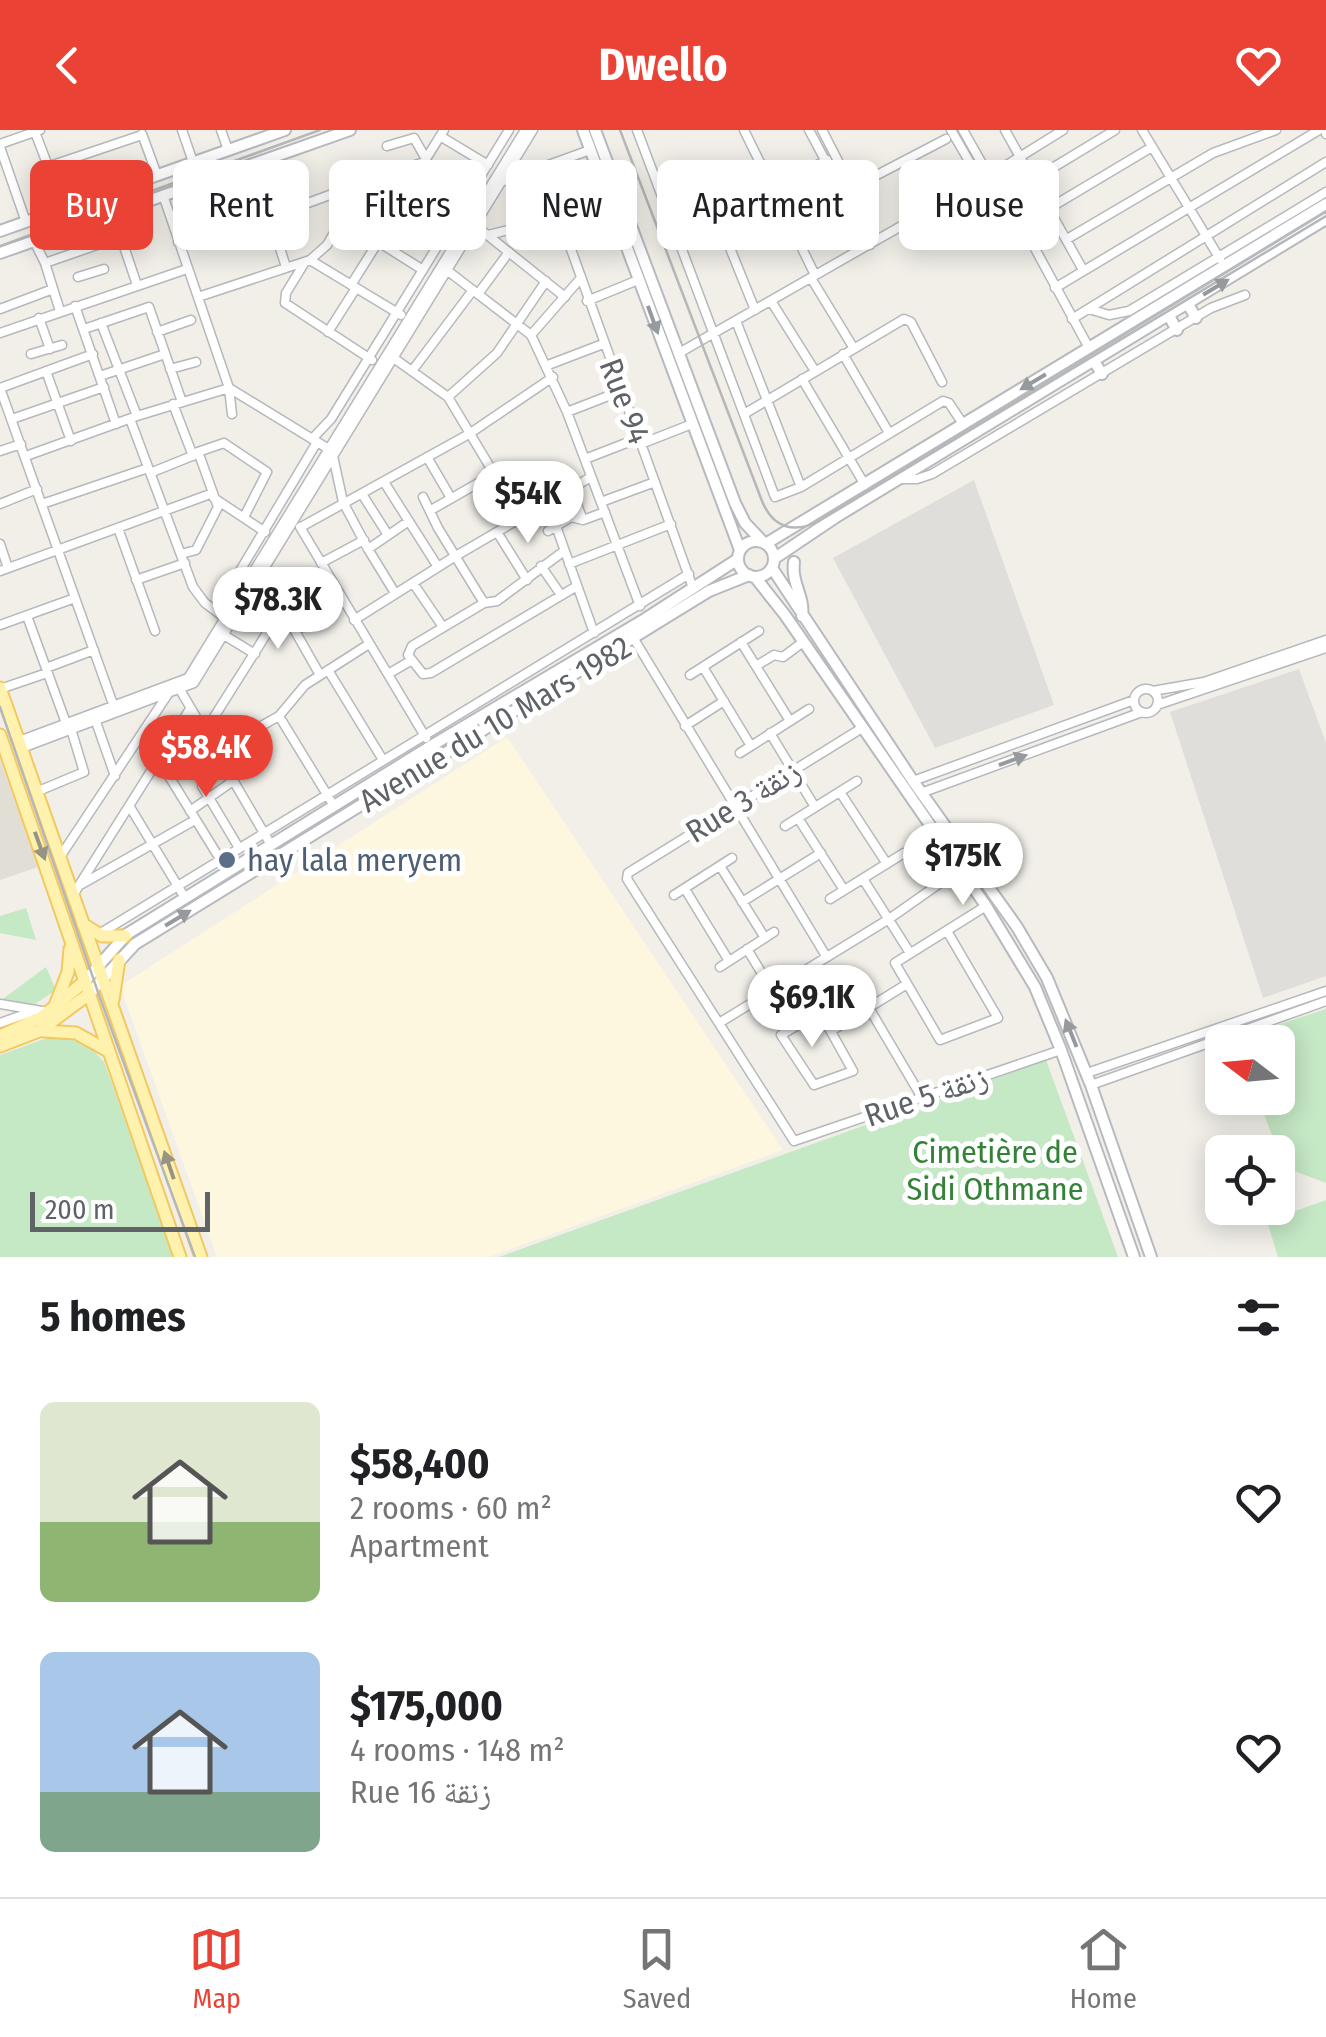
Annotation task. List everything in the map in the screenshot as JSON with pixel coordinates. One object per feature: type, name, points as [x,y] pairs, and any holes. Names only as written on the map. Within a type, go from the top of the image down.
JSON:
[{"type":"main road","points":[[199,160],[257,135],[285,130]]},
{"type":"main road","points":[[263,160],[350,130]]},
{"type":"main road","points":[[583,130],[739,554],[741,569],[752,576],[803,642],[986,906],[1035,987],[1134,1257]]},
{"type":"main road","points":[[596,130],[734,503],[745,523],[764,542],[802,617],[1017,927],[1047,978],[1089,1079],[1151,1257]]},
{"type":"main road","points":[[153,176],[173,169]]},
{"type":"main road","points":[[153,198],[173,191]]},
{"type":"main road","points":[[739,554],[750,542],[764,542],[865,484],[1089,348],[1221,262],[1326,204]]},
{"type":"main road","points":[[752,576],[765,575],[774,563],[898,480],[1326,219]]},
{"type":"main road","points":[[0,231],[30,221]]},
{"type":"main road","points":[[0,253],[30,242]]},
{"type":"main road","points":[[1188,304],[1196,318]]},
{"type":"main road","points":[[1169,316],[1177,330]]},
{"type":"main road","points":[[1094,361],[1102,374]]},
{"type":"main road","points":[[973,435],[980,446]]},
{"type":"main road","points":[[960,443],[967,454]]},
{"type":"main road","points":[[937,456],[943,468]]},
{"type":"main road","name":"Avenue du 10 Mars 1982","points":[[0,1034],[39,1031],[100,973],[126,935],[271,845],[330,801],[646,619],[739,554]]},
{"type":"main road","points":[[794,562],[792,578],[802,601],[802,617]]},
{"type":"main road","name":"Avenue du 10 Mars 1982","points":[[100,973],[134,944],[709,590],[752,576]]},
{"type":"main road","points":[[0,688],[60,857],[76,890],[83,924],[201,1257]]},
{"type":"main road","points":[[0,735],[180,1257]]},
{"type":"main road","points":[[83,924],[102,936],[126,935],[120,921]]},
{"type":"main road","points":[[46,1010],[68,972],[71,938]]},
{"type":"main road","points":[[112,1004],[119,960]]},
{"type":"main road","name":"Avenue du 10 Mars 1982","points":[[0,1034],[87,987]]},
{"type":"main road","points":[[39,1031],[76,1033],[108,1051]]},
{"type":"main road","points":[[1102,1164],[1116,1159]]},
{"type":"main road","points":[[1121,1221],[1136,1216]]},
{"type":"street","points":[[182,130],[192,160]]},
{"type":"street","points":[[221,130],[228,150]]},
{"type":"street","points":[[486,168],[509,130]]},
{"type":"street","points":[[68,726],[95,719],[114,708],[168,694],[193,671],[298,524],[409,320],[524,130]]},
{"type":"street","points":[[517,160],[533,130]]},
{"type":"street","points":[[637,130],[774,496],[780,498],[802,487],[943,402],[949,403],[963,424]]},
{"type":"street","points":[[744,130],[760,160]]},
{"type":"street","points":[[809,130],[828,160]]},
{"type":"street","points":[[822,130],[852,188],[946,139]]},
{"type":"street","points":[[952,130],[975,160]]},
{"type":"street","points":[[963,130],[979,160]]},
{"type":"street","points":[[1005,130],[1020,160]]},
{"type":"street","points":[[1012,160],[1064,130]]},
{"type":"street","points":[[1059,164],[1115,130]]},
{"type":"street","points":[[1142,130],[1221,262]]},
{"type":"street","points":[[1067,240],[1221,149],[1276,130]]},
{"type":"street","points":[[26,222],[0,146],[38,131],[45,160]]},
{"type":"street","points":[[1055,288],[1323,131]]},
{"type":"street","points":[[66,160],[141,132],[157,175]]},
{"type":"street","points":[[427,160],[442,133],[488,165]]},
{"type":"street","points":[[387,146],[414,138],[425,160]]},
{"type":"street","points":[[1059,203],[1152,147]]},
{"type":"street","points":[[562,160],[590,150]]},
{"type":"street","points":[[1072,319],[1326,162]]},
{"type":"street","points":[[486,211],[506,181]]},
{"type":"street","points":[[0,186],[12,182]]},
{"type":"street","points":[[1089,309],[1109,316],[1129,311],[1221,262],[1326,192]]},
{"type":"street","points":[[163,195],[173,226]]},
{"type":"street","points":[[1059,227],[1083,270]]},
{"type":"street","points":[[488,236],[506,231]]},
{"type":"street","points":[[488,236],[565,297]]},
{"type":"street","points":[[329,239],[307,261],[285,302],[369,358],[412,370],[448,397],[520,517]]},
{"type":"street","points":[[38,250],[60,311]]},
{"type":"street","points":[[45,263],[82,250]]},
{"type":"street","points":[[125,250],[138,285]]},
{"type":"street","points":[[181,250],[229,388],[232,414]]},
{"type":"street","points":[[281,250],[286,267]]},
{"type":"street","points":[[328,332],[374,250]]},
{"type":"street","points":[[391,250],[423,270]]},
{"type":"street","points":[[216,611],[315,440],[435,250]]},
{"type":"street","points":[[20,744],[194,683],[224,636],[228,620],[272,538],[327,448],[461,250]]},
{"type":"street","name":"Rue 94","points":[[570,250],[693,588]]},
{"type":"street","points":[[731,250],[755,310]]},
{"type":"street","points":[[801,250],[854,347]]},
{"type":"street","points":[[678,353],[861,250]]},
{"type":"street","points":[[1032,250],[1089,348]]},
{"type":"street","points":[[79,251],[83,276],[104,269]]},
{"type":"street","points":[[412,370],[509,252]]},
{"type":"street","points":[[198,297],[307,261],[409,320]]},
{"type":"street","points":[[0,333],[187,269]]},
{"type":"street","points":[[448,271],[531,335],[568,412],[646,619]]},
{"type":"street","points":[[531,335],[580,279]]},
{"type":"street","points":[[587,301],[638,280]]},
{"type":"street","points":[[448,397],[492,360],[546,281]]},
{"type":"street","points":[[0,309],[53,289]]},
{"type":"street","points":[[898,480],[922,478],[943,468],[1211,308],[1245,295]]},
{"type":"street","points":[[772,301],[815,371]]},
{"type":"street","points":[[75,306],[116,424]]},
{"type":"street","points":[[84,329],[148,307],[170,369],[192,455]]},
{"type":"street","points":[[40,318],[50,349]]},
{"type":"street","points":[[744,414],[906,319],[942,382]]},
{"type":"street","points":[[157,332],[191,320]]},
{"type":"street","points":[[736,321],[802,487]]},
{"type":"street","points":[[101,323],[149,470],[197,595],[228,620]]},
{"type":"street","points":[[548,365],[603,344]]},
{"type":"street","points":[[32,354],[62,345]]},
{"type":"street","points":[[92,354],[0,388],[114,708]]},
{"type":"street","points":[[100,376],[165,354]]},
{"type":"street","points":[[843,354],[889,433]]},
{"type":"street","points":[[170,369],[196,362]]},
{"type":"street","points":[[46,371],[70,441]]},
{"type":"street","points":[[298,524],[362,494],[469,434],[553,377]]},
{"type":"street","points":[[802,379],[865,484]]},
{"type":"street","points":[[12,420],[104,388]]},
{"type":"street","points":[[26,456],[229,388],[315,440],[334,456],[343,502],[395,593]]},
{"type":"street","points":[[568,412],[621,391]]},
{"type":"street","points":[[585,459],[692,424]]},
{"type":"street","points":[[42,504],[224,443],[267,472],[244,516]]},
{"type":"street","points":[[0,451],[22,444]]},
{"type":"street","points":[[189,574],[218,506],[200,456],[192,455]]},
{"type":"street","points":[[427,458],[451,498]]},
{"type":"street","points":[[431,510],[494,474]]},
{"type":"street","points":[[354,620],[454,556],[591,477]]},
{"type":"street","points":[[384,482],[438,567]]},
{"type":"street","points":[[601,502],[655,482]]},
{"type":"street","points":[[571,489],[582,520]]},
{"type":"street","points":[[0,504],[38,490]]},
{"type":"street","points":[[362,494],[388,535]]},
{"type":"street","points":[[0,546],[4,570],[213,496],[272,538]]},
{"type":"street","points":[[423,497],[484,602]]},
{"type":"street","points":[[594,633],[552,529],[571,517],[582,520],[605,512]]},
{"type":"street","points":[[322,563],[388,535],[410,521]]},
{"type":"street","points":[[416,532],[436,521]]},
{"type":"street","points":[[298,524],[431,746]]},
{"type":"street","points":[[569,564],[671,524]]},
{"type":"street","points":[[118,528],[155,631]]},
{"type":"street","points":[[497,532],[527,580]]},
{"type":"street","points":[[136,580],[196,550]]},
{"type":"street","points":[[564,551],[496,602],[484,602],[408,652],[423,674],[431,673],[576,586]]},
{"type":"street","points":[[541,566],[561,595]]},
{"type":"street","points":[[104,931],[263,833],[330,801],[424,734],[688,574]]},
{"type":"street","points":[[204,733],[282,610],[283,603],[258,580]]},
{"type":"street","points":[[413,583],[443,627]]},
{"type":"street","points":[[0,625],[75,598]]},
{"type":"street","points":[[294,631],[344,601]]},
{"type":"street","points":[[282,610],[383,760]]},
{"type":"street","points":[[27,616],[84,768],[83,774],[36,792]]},
{"type":"street","points":[[690,675],[759,631]]},
{"type":"street","points":[[224,636],[255,654]]},
{"type":"street","points":[[634,639],[826,956]]},
{"type":"street","points":[[913,781],[1134,700],[1141,690],[1204,682],[1326,640]]},
{"type":"street","points":[[741,642],[790,721]]},
{"type":"street","points":[[756,666],[774,655],[783,657],[803,642]]},
{"type":"street","points":[[216,752],[279,716],[296,694],[370,644]]},
{"type":"street","points":[[922,793],[1152,711],[1157,705],[1326,648]]},
{"type":"street","points":[[0,688],[94,650]]},
{"type":"street","points":[[388,674],[412,660]]},
{"type":"street","points":[[703,667],[751,746]]},
{"type":"street","points":[[179,687],[271,845]]},
{"type":"street","points":[[1152,691],[1157,705]]},
{"type":"street","points":[[60,857],[168,694]]},
{"type":"street","points":[[1134,700],[1142,712]]},
{"type":"street","points":[[685,726],[724,701]]},
{"type":"street","points":[[76,890],[190,709]]},
{"type":"street","points":[[740,753],[809,709]]},
{"type":"street","points":[[279,716],[330,801]]},
{"type":"street","points":[[95,719],[116,776]]},
{"type":"street","name":"Rue 3 زنقة","points":[[718,1023],[626,876],[862,728]]},
{"type":"street","points":[[770,734],[815,807]]},
{"type":"street","points":[[159,760],[220,859]]},
{"type":"street","points":[[76,890],[154,844],[233,781]]},
{"type":"street","points":[[786,826],[857,781]]},
{"type":"street","points":[[202,786],[239,848]]},
{"type":"street","points":[[840,792],[887,864]]},
{"type":"street","points":[[130,806],[185,898]]},
{"type":"street","points":[[798,818],[844,890]]},
{"type":"street","points":[[830,899],[904,853]]},
{"type":"street","points":[[742,902],[821,854]]},
{"type":"street","points":[[674,895],[732,858]]},
{"type":"street","points":[[718,1023],[889,919],[971,862]]},
{"type":"street","points":[[720,866],[765,938]]},
{"type":"street","points":[[863,880],[910,953]]},
{"type":"street","points":[[684,889],[725,964],[774,932]]},
{"type":"street","points":[[946,931],[997,1020],[940,1040],[895,963],[910,953],[986,906]]},
{"type":"street","points":[[747,950],[794,1026]]},
{"type":"street","points":[[831,1031],[907,984]]},
{"type":"street","points":[[1089,1079],[1162,1048],[1326,991]]},
{"type":"street","points":[[1089,1079],[1165,1058],[1326,1001]]},
{"type":"street","points":[[0,1004],[46,1010]]},
{"type":"street","points":[[868,1008],[921,1096]]},
{"type":"street","points":[[819,1012],[852,1071],[813,1085],[781,1035],[794,1026],[819,1012]]},
{"type":"street","name":"Rue 5 زنقة","points":[[718,1023],[791,1139],[800,1140],[1061,1050]]},
{"type":"street","points":[[1162,1048],[1165,1058]]},
{"type":"shaded area","points":[[974,480],[1054,705],[935,748],[833,558]]},
{"type":"shaded area","points":[[1299,669],[1326,743],[1326,976],[1263,998],[1170,712]]},
{"type":"shaded area","points":[[507,737],[783,1150],[489,1257],[217,1257],[120,986]]},
{"type":"shaded area","points":[[0,759],[38,867],[0,880]]},
{"type":"green space","points":[[26,908],[36,940],[0,933],[0,916]]},
{"type":"green space","points":[[46,967],[56,990],[32,1006],[0,1001]]},
{"type":"green space","points":[[1326,1009],[1326,1183],[1295,1171],[1295,1135],[1272,1135],[1264,1115],[1295,1115],[1295,1025],[1277,1025]]},
{"type":"green space","points":[[68,1036],[86,1043],[104,1062],[174,1257],[0,1257],[0,1055],[50,1037]]},
{"type":"green space","name":"Cimetière de Sidi Othmane","points":[[1046,1060],[1118,1257],[499,1257]]},
{"type":"green space","points":[[1326,1200],[1326,1257],[1278,1257],[1268,1225],[1295,1225],[1295,1211]]},
{"type":"tram line","points":[[0,246],[320,130]]},
{"type":"tram line","points":[[620,130],[762,501],[778,523],[793,528],[819,521],[1326,216]]},
{"type":"tram line","points":[[0,707],[195,1257]]},
{"type":"place","name":"hay lala meryem","points":[[227,860]]}]
